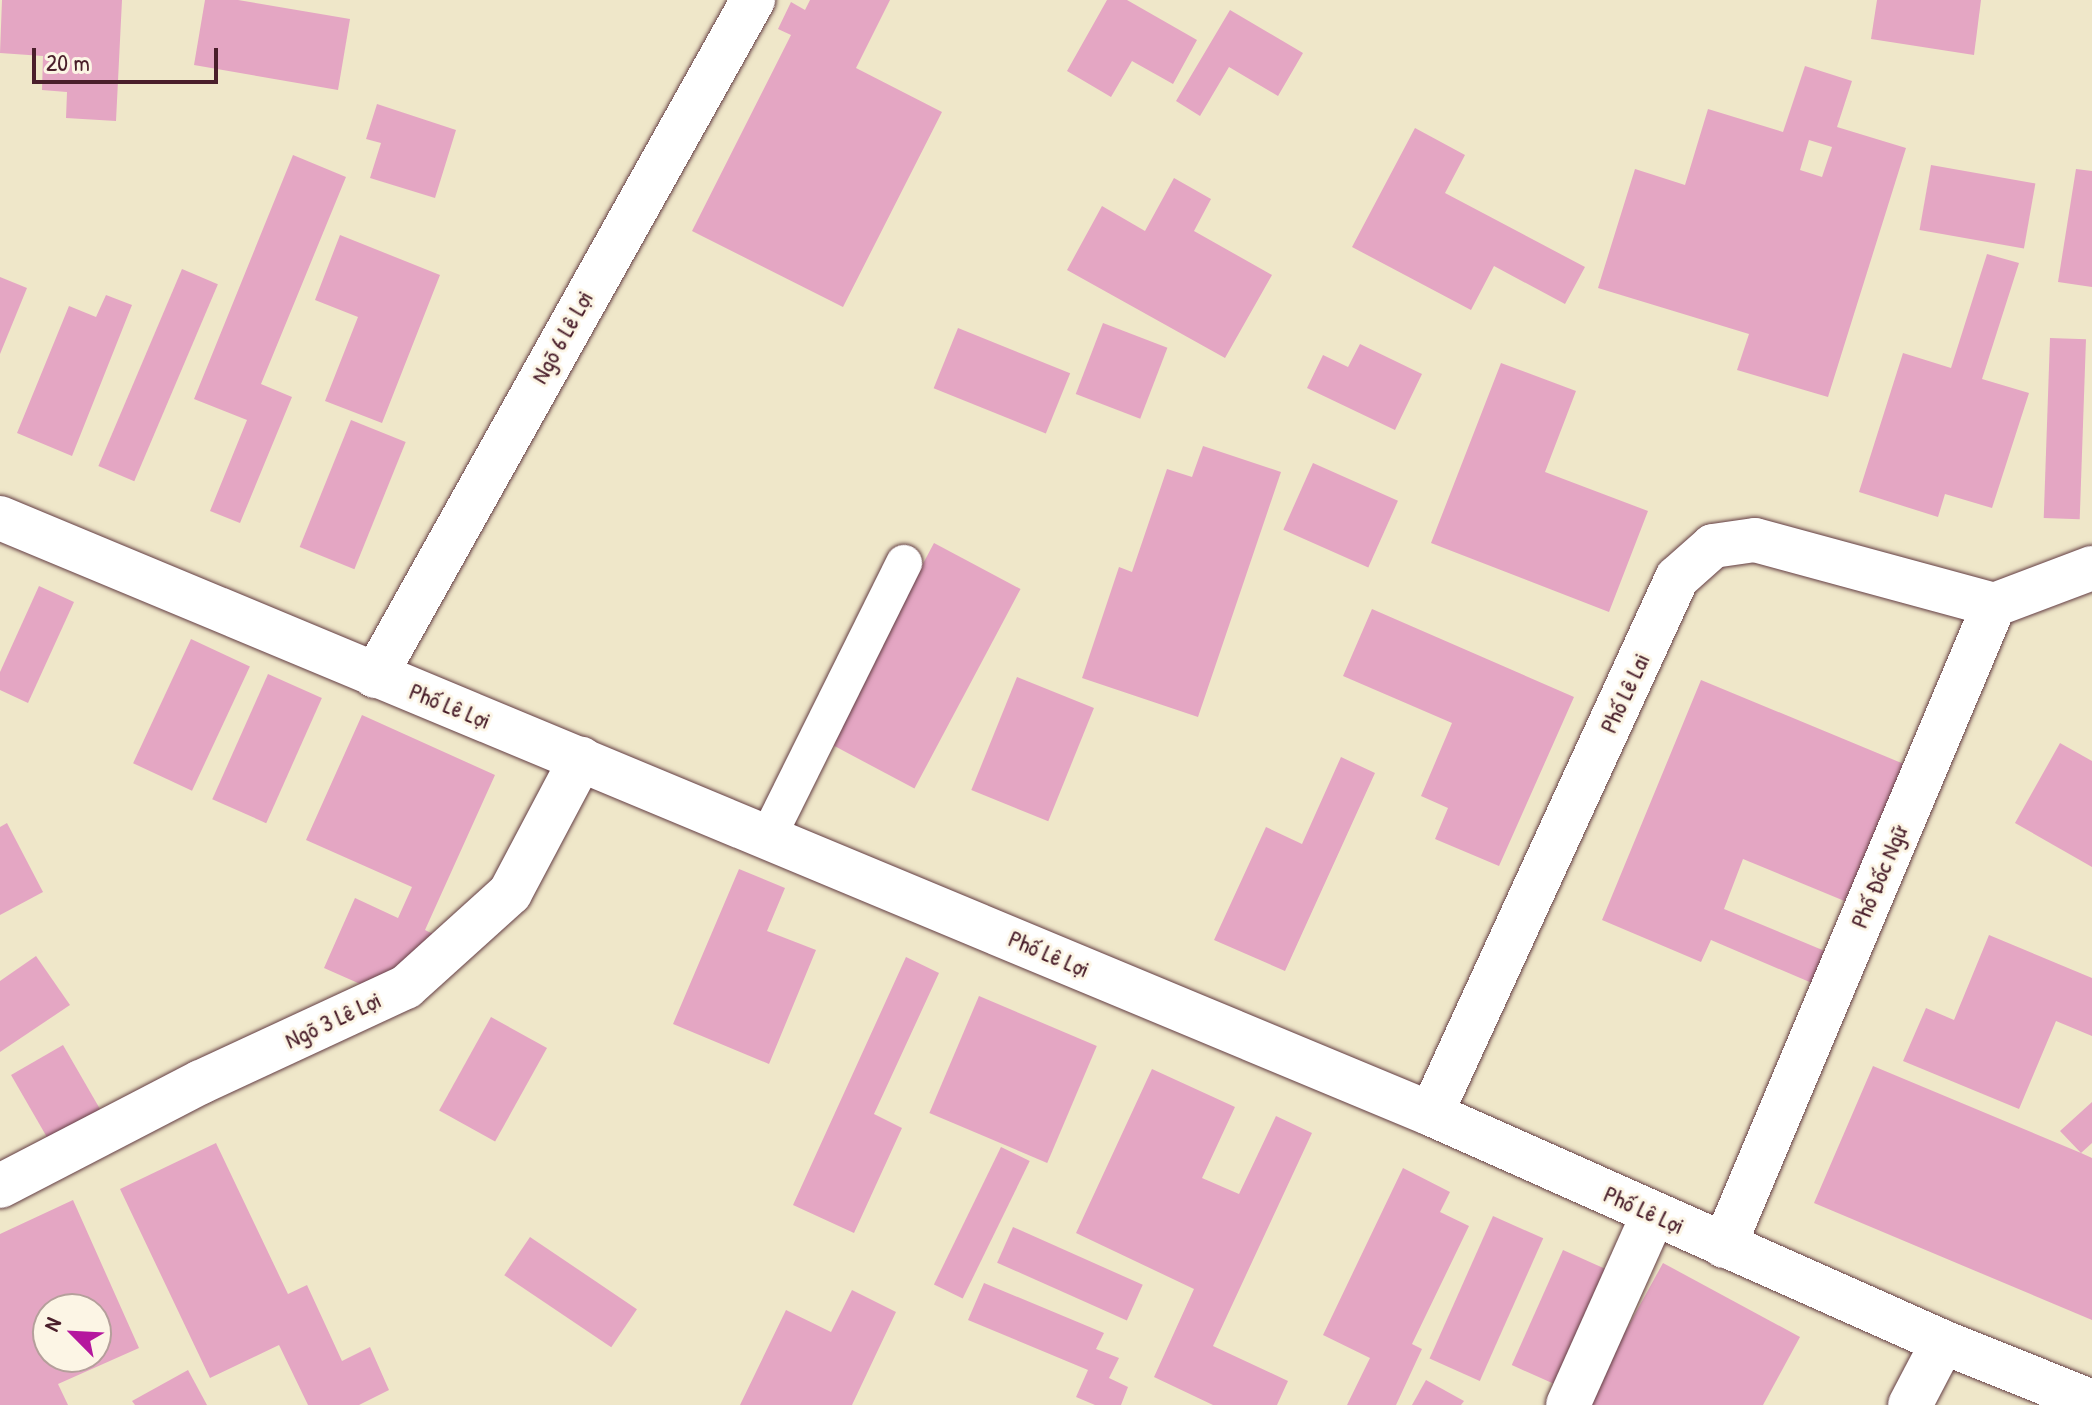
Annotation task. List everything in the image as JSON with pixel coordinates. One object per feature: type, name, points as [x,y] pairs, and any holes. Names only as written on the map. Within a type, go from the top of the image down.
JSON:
[{"type":"street","name":"Ngõ 6 Lê Lợi","points":[[375,676],[753,0]]},
{"type":"street","name":"Phố Lê Lợi","points":[[0,518],[1431,1114],[1943,1342],[2092,1402]]},
{"type":"street","name":"Phố Lê Lai","points":[[1431,1114],[1677,578],[1713,546],[1755,540],[1994,605]]},
{"type":"street","points":[[1994,605],[2092,568]]},
{"type":"street","name":"Phố Đốc Ngữ","points":[[1724,1246],[1994,605]]},
{"type":"street","name":"Ngõ 3 Lê Lợi","points":[[0,1186],[201,1082],[406,987],[510,893],[581,759]]},
{"type":"street","points":[[1568,1405],[1653,1215]]},
{"type":"street","points":[[1910,1405],[1943,1342]]},
{"type":"lane","points":[[768,837],[904,563]]},
{"type":"building","points":[[2,0],[122,0],[116,121],[66,118],[67,92],[42,90],[43,56],[0,53]]},
{"type":"building","points":[[205,0],[238,0],[350,19],[338,90],[194,65]]},
{"type":"building","points":[[810,0],[890,0],[856,68],[942,112],[843,307],[692,231],[791,35],[778,29],[791,2],[805,10]]},
{"type":"building","points":[[1107,0],[1127,0],[1197,40],[1173,84],[1132,61],[1111,97],[1067,71]]},
{"type":"building","points":[[1877,0],[1981,0],[1974,55],[1871,39]]},
{"type":"building","points":[[1230,10],[1303,53],[1278,96],[1229,67],[1200,116],[1176,101]]},
{"type":"building","points":[[1805,66],[1852,81],[1837,127],[1906,148],[1828,397],[1737,370],[1749,334],[1598,288],[1635,169],[1685,185],[1708,109],[1783,132]],"holes":[[[1809,140],[1832,147],[1822,177],[1800,170]]]},
{"type":"building","points":[[377,104],[456,130],[435,198],[370,178],[381,143],[366,139]]},
{"type":"building","points":[[1415,128],[1465,155],[1445,193],[1585,267],[1565,304],[1494,266],[1471,310],[1352,247]]},
{"type":"building","points":[[293,155],[346,177],[261,384],[292,397],[240,523],[210,511],[247,420],[194,399]]},
{"type":"building","points":[[1931,165],[2035,183],[2024,248],[1920,230]]},
{"type":"building","points":[[2076,169],[2092,171],[2092,287],[2058,282]]},
{"type":"building","points":[[1174,178],[1211,199],[1194,231],[1272,275],[1225,358],[1067,270],[1102,206],[1145,231]]},
{"type":"building","points":[[340,235],[440,275],[382,423],[325,401],[358,317],[315,300]]},
{"type":"building","points":[[1987,254],[2019,263],[1982,379],[2029,393],[1992,508],[1945,494],[1938,517],[1859,492],[1903,353],[1951,368]]},
{"type":"building","points":[[182,269],[218,284],[134,481],[98,466]]},
{"type":"building","points":[[0,277],[27,288],[0,354]]},
{"type":"building","points":[[106,295],[132,305],[72,456],[17,433],[69,306],[96,317]]},
{"type":"building","points":[[1103,323],[1167,348],[1140,419],[1076,394]]},
{"type":"building","points":[[958,328],[1070,373],[1046,434],[934,388]]},
{"type":"building","points":[[2050,338],[2086,339],[2080,519],[2044,518]]},
{"type":"building","points":[[1360,344],[1422,374],[1395,430],[1307,388],[1323,355],[1348,367]]},
{"type":"building","points":[[1501,363],[1576,391],[1545,472],[1648,511],[1609,612],[1431,543]]},
{"type":"building","points":[[351,420],[406,442],[354,569],[300,547]]},
{"type":"building","points":[[1203,446],[1281,472],[1198,717],[1082,678],[1119,567],[1132,572],[1167,469],[1192,477]]},
{"type":"building","points":[[1313,463],[1398,501],[1368,568],[1283,530]]},
{"type":"building","points":[[934,543],[1021,589],[914,789],[828,743]]},
{"type":"building","points":[[39,586],[74,602],[28,703],[0,690],[0,672]]},
{"type":"building","points":[[1372,609],[1574,697],[1499,866],[1435,839],[1448,808],[1421,796],[1452,723],[1343,676]]},
{"type":"building","points":[[191,639],[250,666],[192,791],[133,763]]},
{"type":"building","points":[[268,674],[322,698],[266,823],[212,799]]},
{"type":"building","points":[[1017,677],[1094,708],[1048,821],[971,790]]},
{"type":"building","points":[[1701,680],[1916,769],[1859,907],[1743,859],[1724,909],[1832,954],[1819,986],[1711,940],[1701,962],[1602,920]]},
{"type":"building","points":[[362,715],[495,775],[425,930],[435,935],[412,962],[367,987],[324,968],[355,898],[398,918],[412,887],[306,840]]},
{"type":"building","points":[[2060,743],[2092,761],[2092,867],[2015,823]]},
{"type":"building","points":[[1341,757],[1375,773],[1285,971],[1214,940],[1266,827],[1302,844]]},
{"type":"building","points":[[7,823],[43,892],[0,915],[0,827]]},
{"type":"building","points":[[739,869],[785,888],[767,931],[816,950],[769,1064],[673,1024]]},
{"type":"building","points":[[1989,935],[2092,978],[2092,1036],[2056,1021],[2019,1109],[1903,1061],[1926,1008],[1954,1020]]},
{"type":"building","points":[[36,956],[70,1005],[0,1052],[0,981]]},
{"type":"building","points":[[906,957],[939,973],[874,1114],[902,1128],[854,1233],[793,1205]]},
{"type":"building","points":[[979,996],[1097,1046],[1047,1163],[929,1113]]},
{"type":"building","points":[[491,1017],[547,1048],[495,1142],[439,1111]]},
{"type":"building","points":[[63,1045],[102,1113],[50,1143],[11,1075]]},
{"type":"building","points":[[1873,1066],[2092,1158],[2092,1320],[1814,1203]]},
{"type":"building","points":[[1152,1069],[1235,1107],[1202,1178],[1239,1194],[1276,1116],[1312,1133],[1213,1346],[1288,1381],[1277,1405],[1213,1405],[1154,1377],[1194,1289],[1076,1233]]},
{"type":"building","points":[[2092,1102],[2092,1143],[2081,1153],[2060,1131]]},
{"type":"building","points":[[216,1143],[288,1294],[307,1285],[342,1361],[370,1347],[389,1390],[359,1405],[308,1405],[279,1345],[210,1378],[120,1189]]},
{"type":"building","points":[[1001,1147],[1030,1161],[963,1299],[934,1285]]},
{"type":"building","points":[[1403,1168],[1450,1192],[1440,1212],[1469,1226],[1412,1344],[1422,1349],[1396,1405],[1347,1405],[1370,1358],[1323,1335]]},
{"type":"building","points":[[73,1200],[139,1348],[112,1360],[112,1293],[32,1293],[32,1373],[83,1373],[58,1384],[68,1405],[0,1405],[0,1234]]},
{"type":"building","points":[[1493,1216],[1543,1238],[1480,1381],[1430,1359]]},
{"type":"building","points":[[1013,1227],[1143,1285],[1127,1320],[997,1263]]},
{"type":"building","points":[[530,1237],[637,1309],[611,1347],[504,1275]]},
{"type":"building","points":[[1563,1250],[1605,1269],[1554,1384],[1512,1365]]},
{"type":"building","points":[[1663,1263],[1800,1337],[1763,1405],[1585,1405]]},
{"type":"building","points":[[984,1283],[1104,1333],[1096,1349],[1119,1358],[1109,1378],[1128,1387],[1121,1405],[1095,1405],[1076,1397],[1088,1370],[968,1320]]},
{"type":"building","points":[[852,1290],[896,1312],[852,1405],[740,1405],[786,1310],[831,1332]]},
{"type":"building","points":[[188,1370],[207,1405],[135,1405],[132,1401]]},
{"type":"building","points":[[1426,1380],[1464,1401],[1461,1405],[1412,1405]]}]
